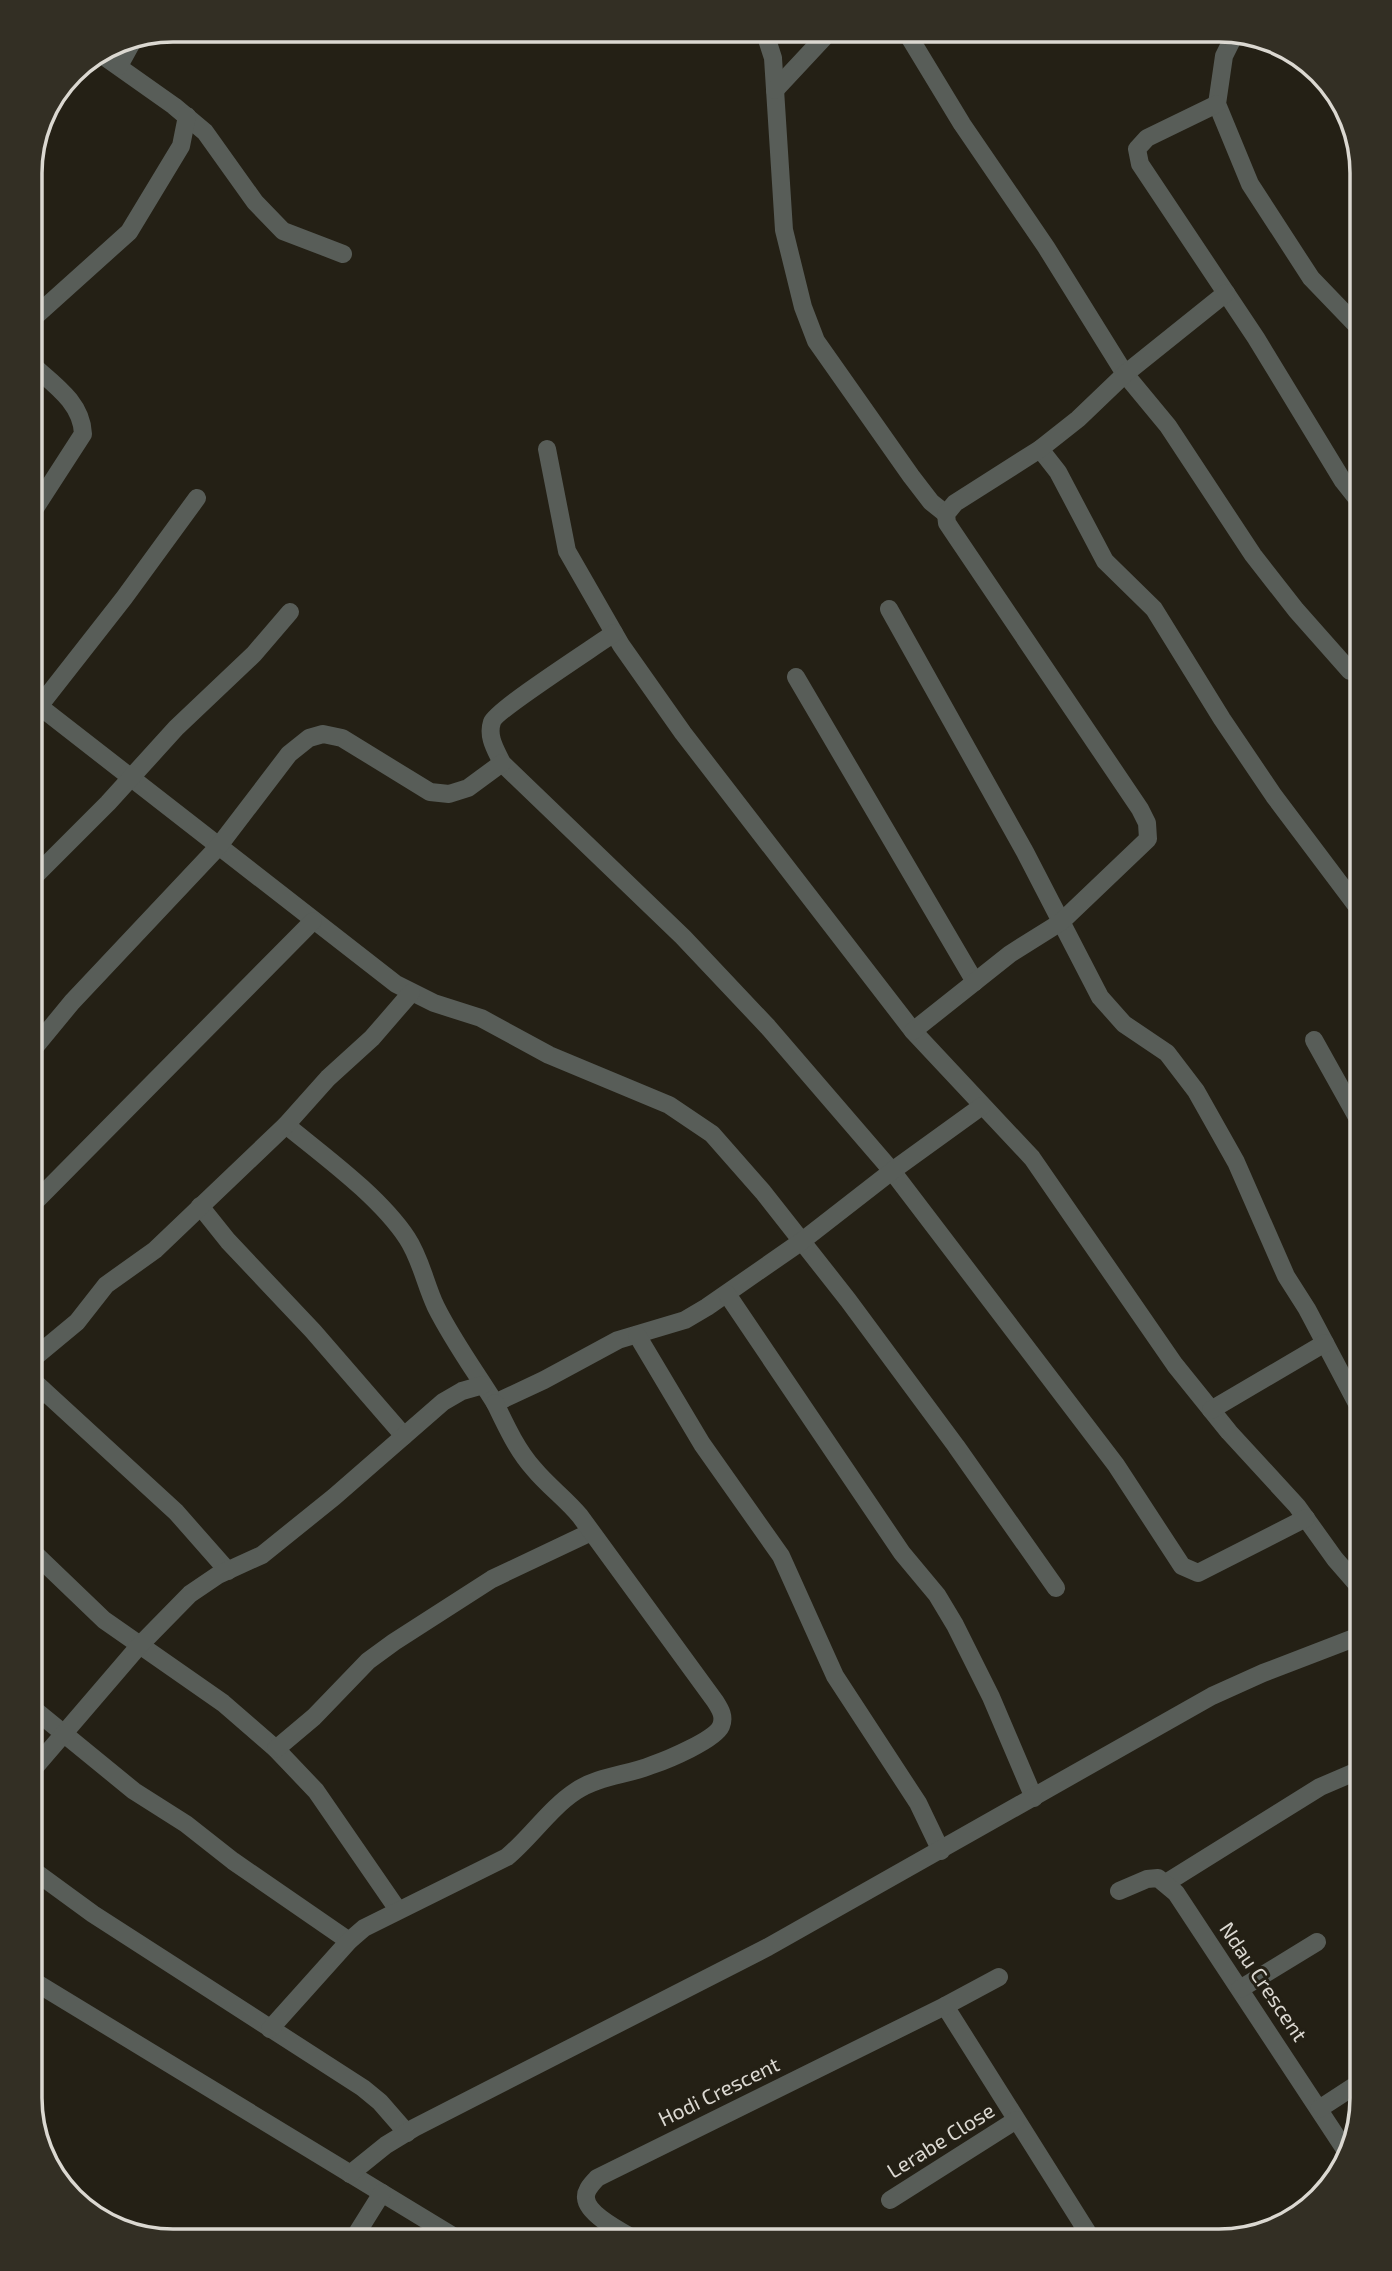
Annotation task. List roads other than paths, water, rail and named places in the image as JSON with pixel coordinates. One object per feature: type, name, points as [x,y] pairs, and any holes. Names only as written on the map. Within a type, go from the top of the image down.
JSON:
[{"type":"street","points":[[768,42],[773,58],[784,230],[803,307],[816,341],[911,476],[931,502],[947,514]]},
{"type":"street","points":[[775,90],[820,42]]},
{"type":"street","points":[[912,42],[962,124],[1046,247],[1125,374],[1168,426],[1253,555],[1296,610],[1350,671]]},
{"type":"street","points":[[1231,43],[1224,57],[1217,104],[1250,184],[1311,278],[1350,319]]},
{"type":"street","points":[[119,66],[128,50]]},
{"type":"street","points":[[108,59],[205,132],[255,202],[283,231],[343,254]]},
{"type":"street","points":[[1217,104],[1147,138],[1137,149],[1140,164],[1256,338],[1350,490]]},
{"type":"street","points":[[42,310],[129,232],[181,146],[187,116]]},
{"type":"street","points":[[913,1031],[1010,954],[1061,922],[1148,839],[1147,823],[1140,808],[947,523],[947,514],[955,503],[1040,449],[1078,419],[1125,374],[1226,293]]},
{"type":"street","points":[[42,374],[75,405],[83,422],[83,434],[42,497]]},
{"type":"street","points":[[547,449],[567,551],[614,633],[683,733],[913,1031],[1032,1158],[1175,1365],[1306,1518],[1350,1576]]},
{"type":"street","points":[[1040,449],[1058,472],[1105,561],[1154,609],[1222,719],[1274,796],[1350,897]]},
{"type":"street","points":[[42,697],[124,598],[197,498]]},
{"type":"street","points":[[889,609],[1025,852],[1100,997],[1124,1024],[1167,1053],[1196,1091],[1236,1162],[1286,1276],[1350,1390]]},
{"type":"street","points":[[42,869],[108,803],[176,728],[254,654],[290,611]]},
{"type":"street","points":[[614,633],[493,719],[489,735],[502,763],[683,937],[768,1027],[892,1171],[1116,1465],[1182,1566],[1198,1573],[1306,1518]]},
{"type":"street","points":[[796,677],[975,982]]},
{"type":"street","points":[[42,714],[130,778],[396,984],[411,993],[481,1018],[549,1055],[669,1105],[712,1134],[802,1241],[956,1446],[1056,1588]]},
{"type":"street","points":[[42,1038],[72,1002],[218,847],[289,754],[309,738],[323,734],[342,738],[430,792],[449,794],[468,788],[502,763]]},
{"type":"street","points":[[42,1193],[313,921]]},
{"type":"street","points":[[42,1351],[77,1322],[106,1285],[155,1250],[286,1125],[328,1078],[372,1038],[411,993]]},
{"type":"street","points":[[1314,1040],[1350,1104]]},
{"type":"street","points":[[495,1403],[618,1340],[685,1320],[802,1241],[982,1106]]},
{"type":"street","points":[[270,2029],[349,1941],[364,1928],[507,1857],[527,1840],[561,1802],[577,1790],[652,1765],[710,1738],[721,1727],[722,1713],[568,1501],[532,1467],[447,1329],[413,1248],[397,1225],[349,1178],[286,1125]]},
{"type":"street","points":[[200,1206],[228,1241],[313,1331],[404,1436]]},
{"type":"street","points":[[727,1294],[902,1553],[937,1595],[991,1697],[1034,1798]]},
{"type":"street","points":[[637,1335],[702,1444],[781,1556],[835,1676],[918,1803],[941,1851]]},
{"type":"street","points":[[1211,1410],[1325,1343]]},
{"type":"street","points":[[42,1758],[139,1646],[190,1594],[218,1575],[262,1555],[334,1497],[443,1402],[462,1391],[483,1385]]},
{"type":"street","points":[[43,1390],[176,1512],[228,1571]]},
{"type":"street","points":[[276,1749],[314,1717],[369,1661],[403,1635],[492,1579],[591,1532]]},
{"type":"street","points":[[42,1561],[104,1620],[223,1703],[276,1749],[316,1791],[398,1910]]},
{"type":"street","points":[[350,2174],[386,2145],[407,2133],[526,2069],[696,1986],[941,1851],[1212,1696],[1350,1640]]},
{"type":"street","points":[[42,1716],[134,1791],[186,1824],[233,1861],[349,1941]]},
{"type":"street","points":[[1119,1891],[1147,1879],[1158,1878],[1166,1883],[1320,1787],[1350,1774]]},
{"type":"street","points":[[42,1877],[83,1908],[363,2088],[380,2102],[407,2133]]},
{"type":"street","name":"Ndau Crescent","points":[[1166,1883],[1176,1893],[1342,2144]]},
{"type":"street","points":[[1240,1989],[1317,1942]]},
{"type":"street","name":"Hodi Crescent","points":[[618,2229],[589,2208],[586,2197],[588,2189],[597,2178],[999,1977]]},
{"type":"street","points":[[42,1986],[442,2229]]},
{"type":"street","points":[[945,2006],[1085,2229]]},
{"type":"street","points":[[1320,2109],[1350,2089]]},
{"type":"street","name":"Lerabe Close","points":[[890,2200],[1016,2120]]},
{"type":"street","points":[[360,2229],[383,2193]]}]
